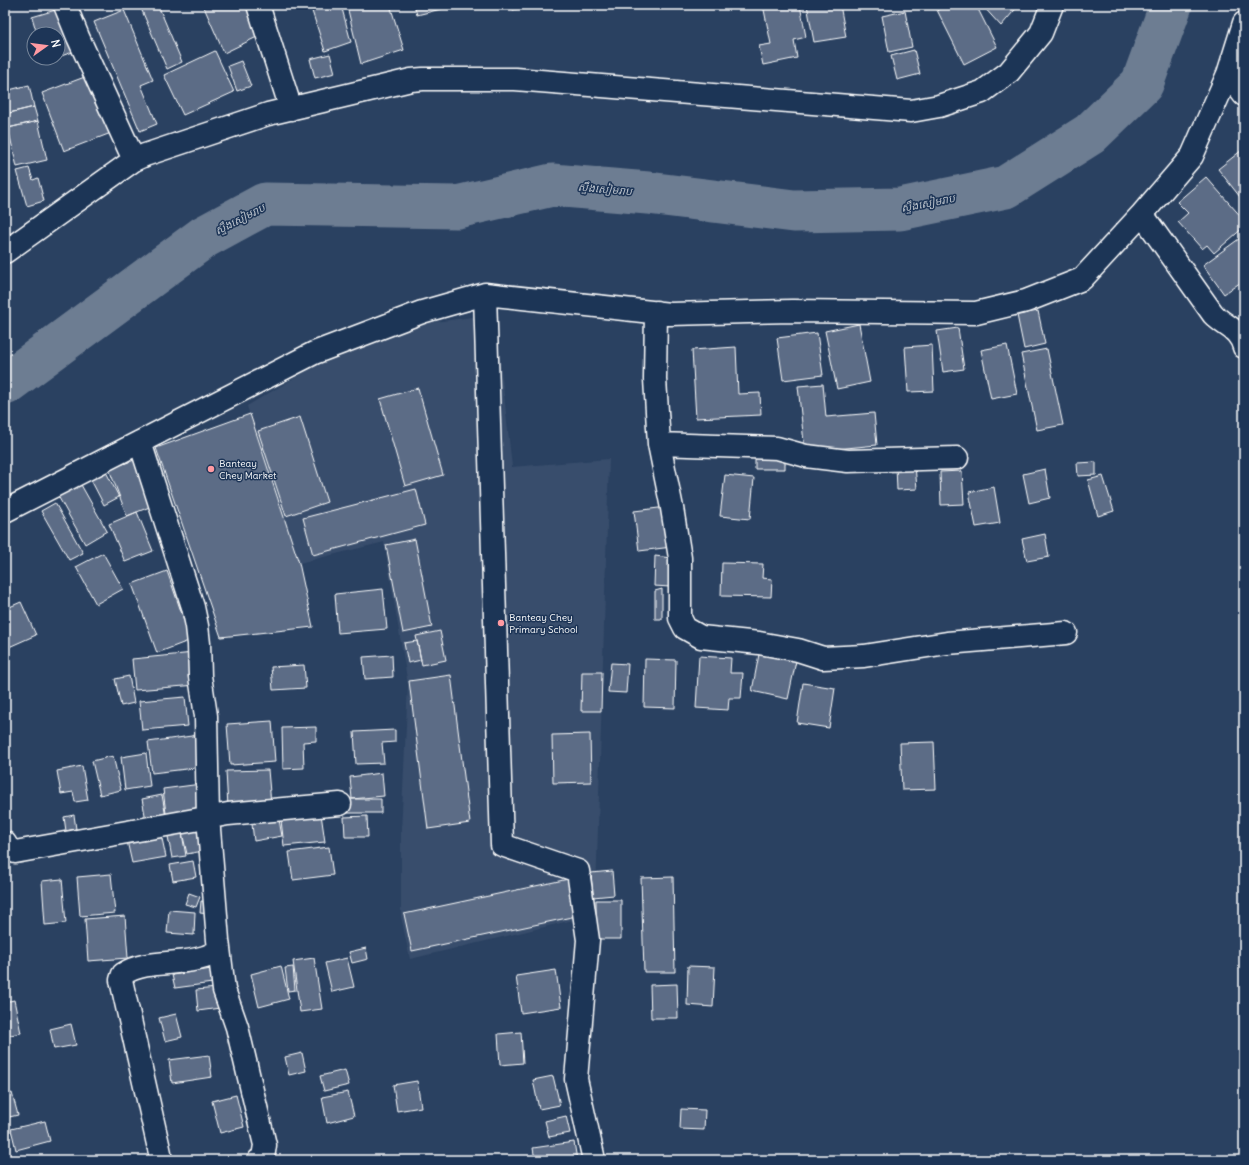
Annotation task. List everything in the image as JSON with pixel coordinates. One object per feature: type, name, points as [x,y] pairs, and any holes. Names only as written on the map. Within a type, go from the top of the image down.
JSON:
[{"type":"street","points":[[65,5],[134,160]]},
{"type":"street","points":[[258,5],[290,109]]},
{"type":"street","points":[[5,252],[134,160],[268,114],[411,80],[515,79],[911,111],[939,106],[982,92],[1009,72],[1041,33],[1052,5]]},
{"type":"street","points":[[5,511],[314,353],[422,312],[485,294],[670,314],[792,311],[976,314],[1026,301],[1082,279],[1142,214],[1192,156],[1228,74],[1244,23]]},
{"type":"street","points":[[1228,74],[1244,95]]},
{"type":"street","points":[[1142,214],[1213,314],[1238,332],[1244,347]]},
{"type":"street","points":[[485,294],[502,845],[578,871],[588,940],[576,1079],[594,1160]]},
{"type":"street","points":[[656,312],[655,379],[659,444],[680,558],[680,618],[685,628],[701,637],[759,643],[798,650],[823,658],[864,656],[947,643],[1066,633]]},
{"type":"street","points":[[140,442],[193,607],[197,626],[200,676],[206,716],[208,817],[219,951],[224,990],[237,1027],[265,1145],[263,1158],[259,1160]]},
{"type":"street","points":[[659,444],[777,448],[806,456],[848,461],[957,458]]},
{"type":"street","points":[[5,843],[8,848],[15,852],[228,814],[340,804]]},
{"type":"street","points":[[160,1160],[160,1153],[121,980],[123,974],[130,970],[151,965],[204,957],[219,951]]},
{"type":"shaded area","name":"Banteay Chey Primary School","points":[[495,314],[512,467],[609,459],[596,893],[594,915],[410,959],[401,916],[401,833],[408,684],[384,542],[299,563],[247,406],[332,356],[428,323]]},
{"type":"building","points":[[158,5],[182,62],[167,69],[140,6]]},
{"type":"building","points":[[203,5],[248,5],[261,35],[224,53]]},
{"type":"building","points":[[310,5],[341,5],[351,42],[325,51]]},
{"type":"building","points":[[390,5],[404,50],[361,64],[347,6]]},
{"type":"building","points":[[414,5],[457,5],[417,15]]},
{"type":"building","points":[[512,5],[531,5],[513,10]]},
{"type":"building","points":[[763,5],[800,5],[806,37],[794,40],[797,58],[763,65],[759,46],[771,44]]},
{"type":"building","points":[[807,5],[840,5],[846,37],[814,42]]},
{"type":"building","points":[[947,5],[976,5],[997,47],[964,64],[937,10]]},
{"type":"building","points":[[982,5],[1019,5],[1001,26]]},
{"type":"building","points":[[62,8],[76,51],[66,54],[66,26],[35,26],[32,17]]},
{"type":"building","points":[[124,10],[153,80],[141,85],[157,124],[140,131],[94,22]]},
{"type":"building","points":[[905,11],[912,47],[889,52],[882,16]]},
{"type":"building","points":[[5,19],[8,37],[5,38]]},
{"type":"building","points":[[914,50],[920,74],[897,80],[891,56]]},
{"type":"building","points":[[215,51],[234,92],[183,115],[164,75]]},
{"type":"building","points":[[330,54],[335,73],[315,78],[310,59]]},
{"type":"building","points":[[241,61],[251,86],[237,91],[228,66]]},
{"type":"building","points":[[90,75],[111,133],[64,151],[42,93]]},
{"type":"building","points":[[29,85],[34,107],[5,114],[5,91]]},
{"type":"building","points":[[34,107],[38,121],[8,128],[5,114]]},
{"type":"building","points":[[38,121],[47,160],[17,167],[8,128]]},
{"type":"building","points":[[1242,150],[1244,152],[1244,202],[1218,169]]},
{"type":"building","points":[[29,168],[33,180],[38,178],[44,201],[27,206],[17,171]]},
{"type":"building","points":[[1206,177],[1244,220],[1244,227],[1214,253],[1207,245],[1202,249],[1178,222],[1188,213],[1177,202]]},
{"type":"building","points":[[1243,236],[1244,280],[1224,294],[1203,265]]},
{"type":"building","points":[[1038,311],[1045,344],[1024,349],[1017,315]]},
{"type":"building","points":[[859,324],[870,382],[837,389],[825,331]]},
{"type":"building","points":[[958,328],[964,369],[943,372],[937,331]]},
{"type":"building","points":[[817,333],[823,375],[783,380],[777,338]]},
{"type":"building","points":[[932,345],[934,391],[908,392],[905,347]]},
{"type":"building","points":[[1007,345],[1017,394],[991,399],[981,350]]},
{"type":"building","points":[[736,347],[738,394],[760,393],[761,415],[696,418],[692,350]]},
{"type":"building","points":[[1047,349],[1063,425],[1037,430],[1021,354]]},
{"type":"building","points":[[823,384],[826,417],[874,413],[877,445],[805,452],[798,386]]},
{"type":"building","points":[[418,388],[443,475],[405,486],[380,399]]},
{"type":"building","points":[[250,414],[299,563],[313,627],[221,637],[156,448]]},
{"type":"building","points":[[300,417],[327,502],[286,516],[258,431]]},
{"type":"building","points":[[755,455],[785,455],[785,469],[755,469]]},
{"type":"building","points":[[140,458],[157,504],[127,516],[109,469]]},
{"type":"building","points":[[1096,462],[1096,475],[1078,476],[1077,463]]},
{"type":"building","points":[[915,465],[917,489],[897,490],[896,466]]},
{"type":"building","points":[[1045,469],[1050,498],[1029,503],[1023,474]]},
{"type":"building","points":[[105,470],[119,497],[104,505],[90,478]]},
{"type":"building","points":[[962,471],[964,504],[941,505],[940,472]]},
{"type":"building","points":[[725,475],[754,478],[750,519],[720,516]]},
{"type":"building","points":[[1103,476],[1114,511],[1098,516],[1088,480]]},
{"type":"building","points":[[80,483],[107,531],[85,544],[58,496]]},
{"type":"building","points":[[994,487],[1000,523],[976,527],[969,492]]},
{"type":"building","points":[[416,489],[425,525],[313,555],[303,518]]},
{"type":"building","points":[[55,503],[83,553],[69,560],[41,511]]},
{"type":"building","points":[[667,507],[672,547],[639,551],[634,511]]},
{"type":"building","points":[[137,512],[153,551],[125,562],[109,524]]},
{"type":"building","points":[[1045,534],[1049,557],[1027,561],[1022,539]]},
{"type":"building","points":[[415,539],[432,627],[403,633],[386,545]]},
{"type":"building","points":[[103,553],[123,589],[96,604],[76,567]]},
{"type":"building","points":[[655,556],[671,558],[670,587],[654,586]]},
{"type":"building","points":[[722,563],[763,564],[762,578],[772,579],[771,597],[721,596]]},
{"type":"building","points":[[167,571],[191,640],[157,653],[132,584]]},
{"type":"building","points":[[383,589],[387,629],[338,633],[335,594]]},
{"type":"building","points":[[662,589],[662,619],[655,619],[655,591]]},
{"type":"building","points":[[21,602],[36,635],[9,647],[5,638],[5,609]]},
{"type":"building","points":[[440,631],[446,660],[422,665],[416,636]]},
{"type":"building","points":[[417,641],[421,660],[408,663],[404,643]]},
{"type":"building","points":[[760,649],[797,656],[788,699],[752,691]]},
{"type":"building","points":[[194,653],[197,685],[135,690],[132,659]]},
{"type":"building","points":[[392,655],[393,677],[365,679],[363,657]]},
{"type":"building","points":[[699,656],[731,658],[730,673],[743,673],[741,698],[729,698],[728,710],[696,708]]},
{"type":"building","points":[[645,659],[676,660],[675,708],[644,707]]},
{"type":"building","points":[[611,663],[628,664],[626,693],[608,692]]},
{"type":"building","points":[[304,665],[306,688],[273,690],[271,667]]},
{"type":"building","points":[[582,672],[602,672],[601,711],[581,711]]},
{"type":"building","points":[[451,675],[470,823],[428,829],[409,681]]},
{"type":"building","points":[[129,676],[134,703],[121,706],[115,679]]},
{"type":"building","points":[[803,683],[835,688],[829,728],[797,723]]},
{"type":"building","points":[[185,697],[188,726],[142,730],[139,701]]},
{"type":"building","points":[[272,721],[275,762],[230,765],[227,724]]},
{"type":"building","points":[[316,727],[316,741],[303,742],[304,768],[283,769],[282,728]]},
{"type":"building","points":[[395,730],[395,742],[382,743],[384,763],[356,764],[354,732]]},
{"type":"building","points":[[590,734],[591,782],[553,783],[552,735]]},
{"type":"building","points":[[199,735],[204,767],[152,773],[148,742]]},
{"type":"building","points":[[934,742],[936,789],[902,790],[900,743]]},
{"type":"building","points":[[146,753],[150,786],[125,790],[121,757]]},
{"type":"building","points":[[113,756],[121,790],[100,795],[92,761]]},
{"type":"building","points":[[82,766],[88,800],[75,802],[73,792],[61,794],[57,771]]},
{"type":"building","points":[[268,770],[271,804],[228,807],[226,771]]},
{"type":"building","points":[[382,773],[384,796],[352,799],[350,777]]},
{"type":"building","points":[[201,784],[205,817],[167,822],[163,789]]},
{"type":"building","points":[[162,795],[166,817],[146,820],[142,799]]},
{"type":"building","points":[[344,799],[381,799],[381,813],[344,813]]},
{"type":"building","points":[[321,814],[325,842],[284,846],[281,820]]},
{"type":"building","points":[[74,815],[76,829],[66,831],[64,817]]},
{"type":"building","points":[[367,816],[368,837],[345,837],[344,817]]},
{"type":"building","points":[[279,820],[282,836],[254,841],[252,824]]},
{"type":"building","points":[[203,824],[208,850],[187,854],[181,828]]},
{"type":"building","points":[[181,828],[186,856],[172,858],[167,831]]},
{"type":"building","points":[[161,834],[166,857],[132,863],[127,841]]},
{"type":"building","points":[[329,847],[333,875],[293,880],[289,852]]},
{"type":"building","points":[[193,861],[196,877],[173,881],[170,865]]},
{"type":"building","points":[[612,871],[614,895],[593,897],[591,873]]},
{"type":"building","points":[[111,874],[115,913],[80,916],[77,877]]},
{"type":"building","points":[[673,877],[675,972],[644,972],[641,878]]},
{"type":"building","points":[[573,878],[581,915],[412,951],[404,914]]},
{"type":"building","points":[[62,879],[66,923],[45,925],[42,881]]},
{"type":"building","points":[[189,893],[200,897],[196,907],[185,904]]},
{"type":"building","points":[[596,900],[621,900],[621,939],[596,939]]},
{"type":"building","points":[[201,901],[210,902],[209,914],[200,913]]},
{"type":"building","points":[[169,910],[195,912],[194,935],[167,933]]},
{"type":"building","points":[[125,916],[128,958],[88,961],[85,919]]},
{"type":"building","points":[[366,948],[368,959],[352,963],[349,952]]},
{"type":"building","points":[[314,958],[322,1009],[300,1012],[293,961]]},
{"type":"building","points":[[347,958],[354,987],[332,992],[325,963]]},
{"type":"building","points":[[281,966],[289,999],[259,1007],[251,974]]},
{"type":"building","points":[[688,966],[715,967],[713,1007],[687,1005]]},
{"type":"building","points":[[293,967],[295,990],[288,991],[285,968]]},
{"type":"building","points":[[218,968],[220,982],[175,988],[172,975]]},
{"type":"building","points":[[556,970],[561,1007],[521,1013],[516,976]]},
{"type":"building","points":[[677,984],[678,1018],[651,1018],[650,985]]},
{"type":"building","points":[[217,988],[220,1008],[198,1011],[196,990]]},
{"type":"building","points":[[14,1000],[21,1033],[5,1036],[5,1002]]},
{"type":"building","points":[[176,1014],[182,1037],[165,1041],[159,1018]]},
{"type":"building","points":[[71,1024],[76,1045],[54,1049],[50,1029]]},
{"type":"building","points":[[521,1032],[523,1063],[500,1065],[498,1034]]},
{"type":"building","points":[[302,1053],[306,1071],[289,1075],[285,1057]]},
{"type":"building","points":[[209,1055],[212,1077],[172,1083],[169,1060]]},
{"type":"building","points":[[345,1070],[349,1085],[324,1091],[320,1076]]},
{"type":"building","points":[[553,1076],[560,1105],[539,1109],[533,1080]]},
{"type":"building","points":[[417,1081],[421,1107],[397,1111],[393,1085]]},
{"type":"building","points":[[348,1092],[354,1116],[327,1123],[322,1097]]},
{"type":"building","points":[[12,1093],[18,1115],[5,1118],[5,1095]]},
{"type":"building","points":[[236,1095],[244,1127],[220,1133],[212,1101]]},
{"type":"building","points":[[681,1109],[705,1110],[704,1130],[680,1129]]},
{"type":"building","points":[[566,1116],[570,1133],[549,1137],[545,1121]]},
{"type":"building","points":[[45,1121],[50,1141],[16,1150],[11,1129]]},
{"type":"building","points":[[574,1142],[577,1160],[535,1160],[533,1148]]},
{"type":"waterway","name":"ស្ទឹងសៀមរាប","points":[[5,384],[204,237],[265,204],[457,207],[552,185],[648,193],[794,211],[900,209],[1006,187],[1090,134],[1142,84],[1171,5]]},
{"type":"place","name":"Banteay Chey Market","points":[[211,469]]},
{"type":"place","name":"Banteay Chey Primary School","points":[[501,623]]}]
